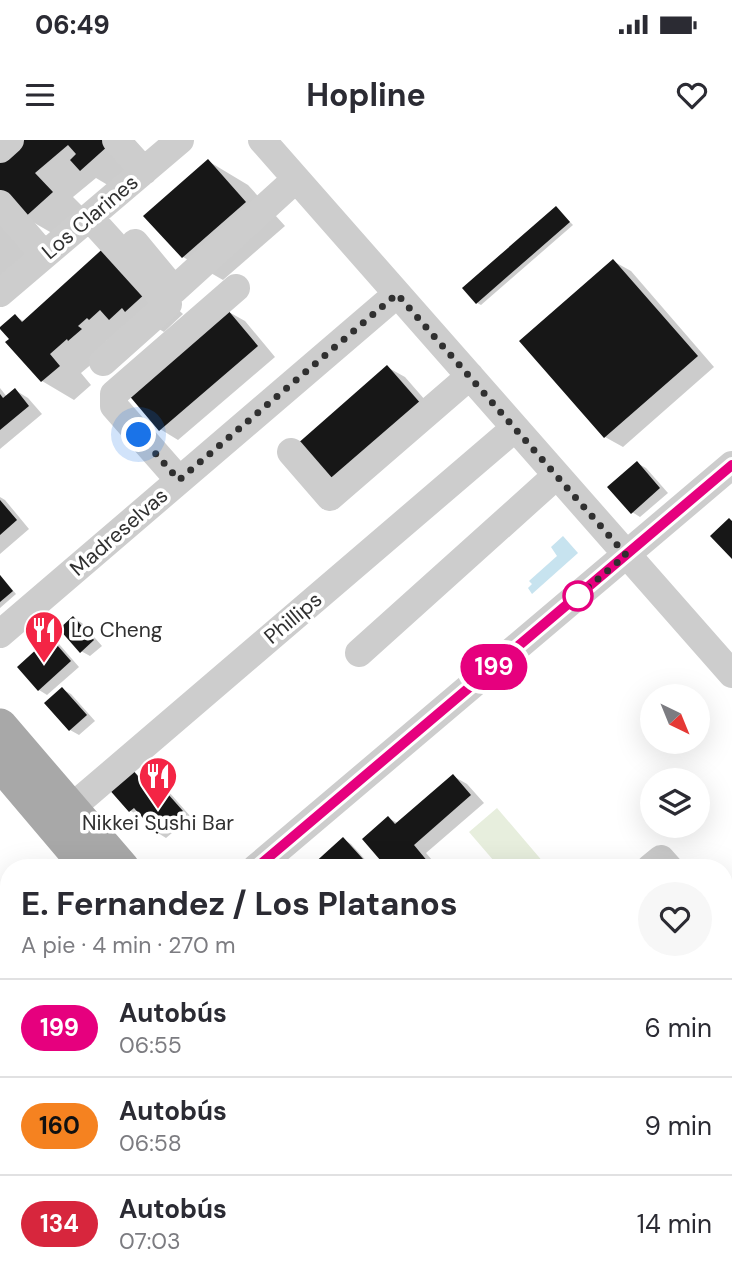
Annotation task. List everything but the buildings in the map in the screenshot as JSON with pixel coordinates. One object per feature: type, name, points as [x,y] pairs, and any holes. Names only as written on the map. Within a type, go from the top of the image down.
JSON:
[{"type":"main road","points":[[0,726],[114,859]]},
{"type":"main road","points":[[0,763],[81,859]]},
{"type":"street","points":[[0,149],[10,140]]},
{"type":"street","points":[[116,140],[144,171]]},
{"type":"street","name":"Los Clarines","points":[[0,293],[180,140]]},
{"type":"street","points":[[262,140],[732,674]]},
{"type":"street","points":[[135,243],[174,290],[296,179]]},
{"type":"street","points":[[0,204],[44,255]]},
{"type":"street","points":[[90,218],[168,304],[103,362]]},
{"type":"street","points":[[179,480],[114,406],[114,394],[236,288]]},
{"type":"street","name":"Madreselvas","points":[[0,634],[397,294]]},
{"type":"street","points":[[291,452],[330,497],[470,376]]},
{"type":"street","name":"Phillips","points":[[71,807],[515,428]]},
{"type":"street","points":[[267,859],[732,465]]},
{"type":"street","points":[[359,653],[557,475]]},
{"type":"green space","points":[[497,808],[541,859],[492,859],[469,832]]},
{"type":"water","points":[[563,536],[578,553],[532,594],[528,588],[532,584],[529,581],[557,556],[551,547]]},
{"type":"bus line","name":"199","points":[[267,859],[732,465]]},
{"type":"place","name":"Lo Cheng","points":[[44,664]]},
{"type":"place","name":"Nikkei Sushi Bar","points":[[158,810]]},
{"type":"route","points":[[139,435],[179,480],[397,294],[626,555],[578,596]]}]
